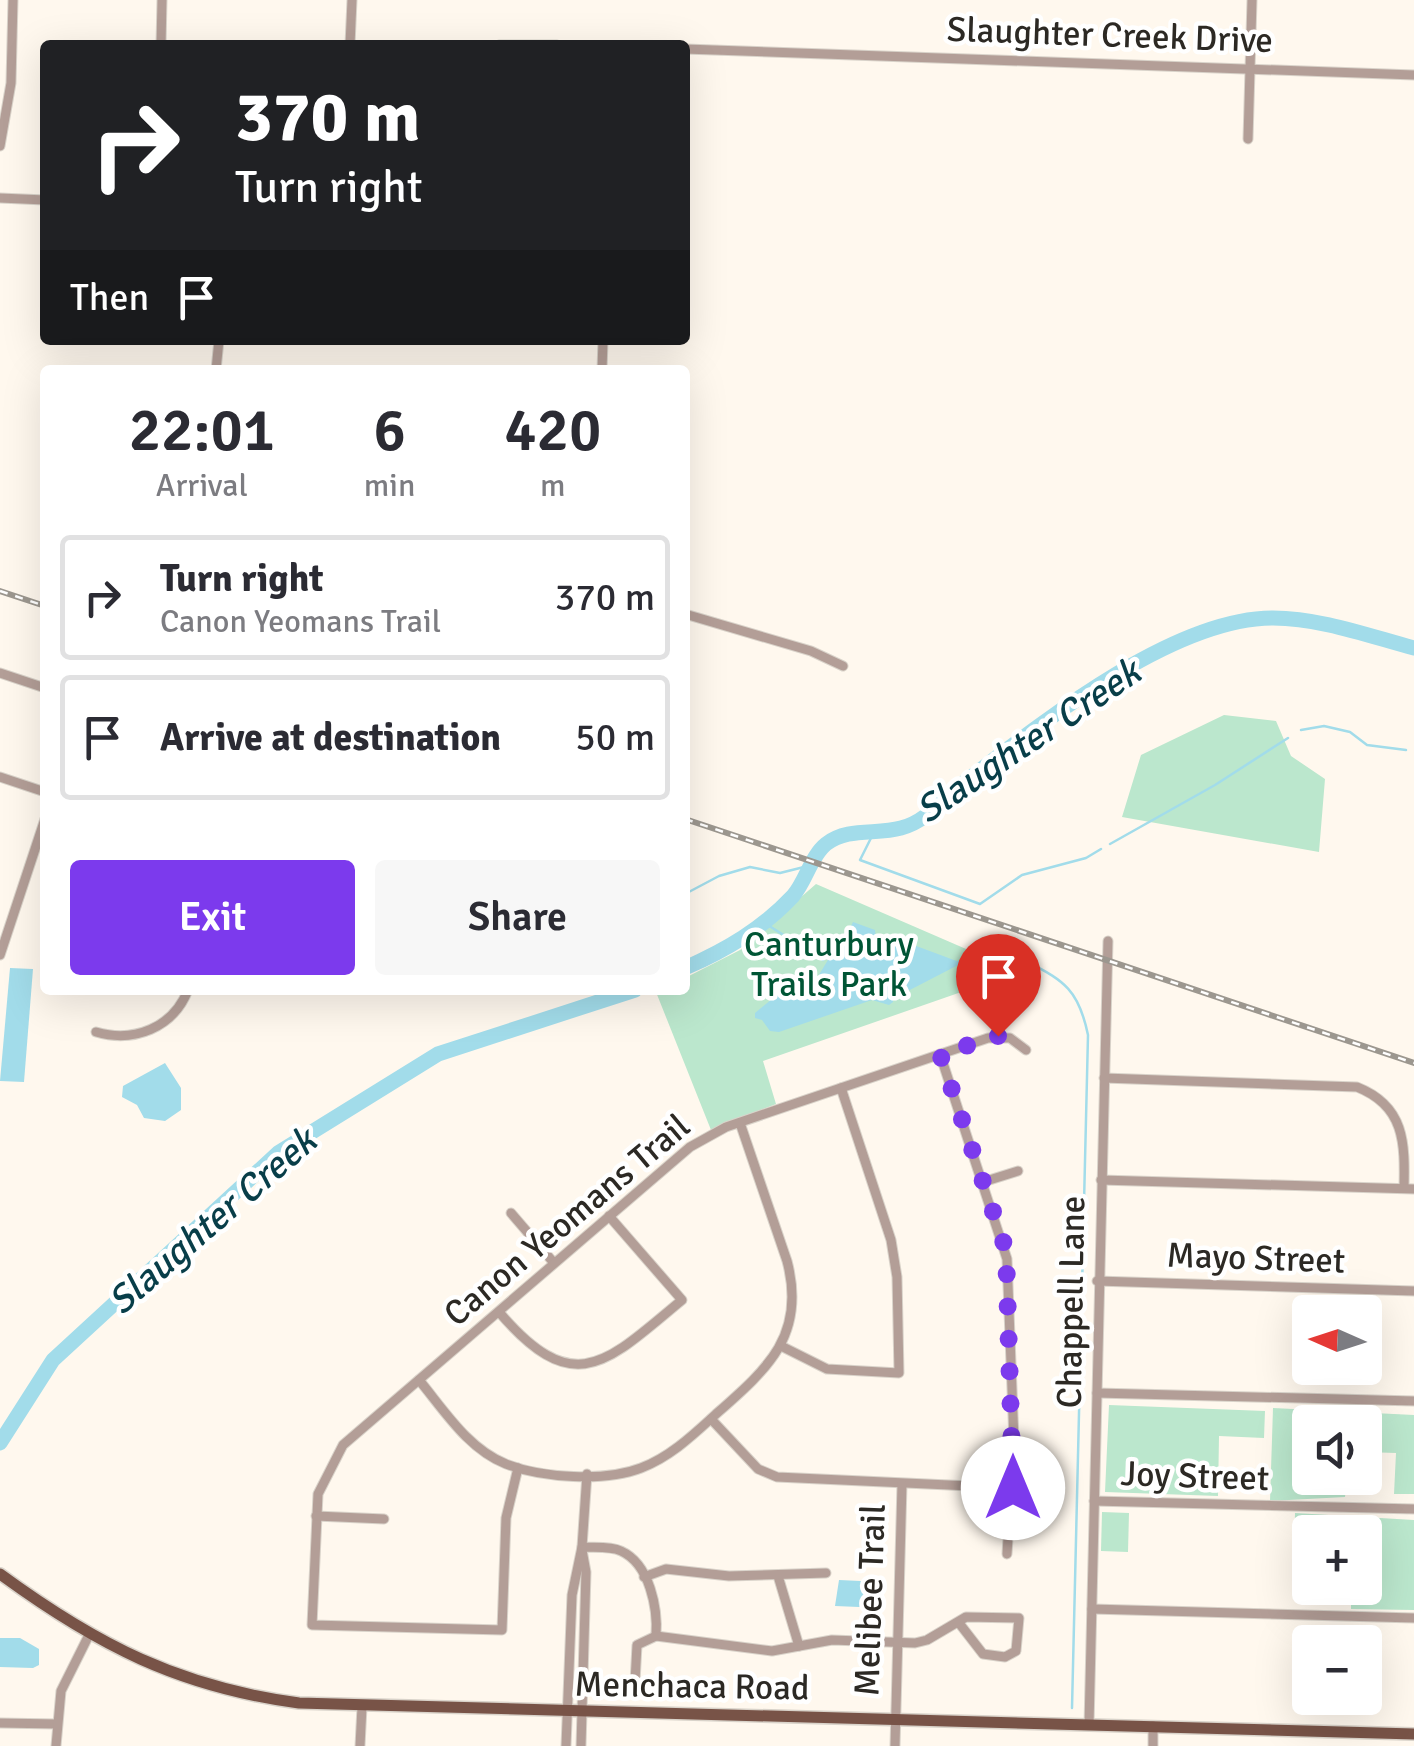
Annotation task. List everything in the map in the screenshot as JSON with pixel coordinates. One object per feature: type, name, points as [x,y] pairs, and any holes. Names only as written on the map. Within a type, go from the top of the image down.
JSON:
[{"type":"main road","name":"Menchaca Road","points":[[0,1574],[89,1636],[134,1660],[228,1692],[300,1703],[1414,1734]]},
{"type":"street","points":[[0,146],[11,83],[14,0]]},
{"type":"street","points":[[160,40],[162,0]]},
{"type":"street","points":[[350,40],[352,0]]},
{"type":"street","points":[[1248,139],[1252,0]]},
{"type":"street","name":"Slaughter Creek Drive","points":[[690,49],[1414,75]]},
{"type":"street","points":[[0,198],[40,200]]},
{"type":"street","points":[[690,615],[811,651],[843,666]]},
{"type":"street","points":[[0,673],[40,686]]},
{"type":"street","points":[[0,777],[40,790]]},
{"type":"street","points":[[0,954],[40,834]]},
{"type":"street","name":"Chappell Lane","points":[[1089,1724],[1108,941]]},
{"type":"street","points":[[96,1032],[126,1036],[149,1031],[169,1018],[185,995]]},
{"type":"street","name":"Canon Yeomans Trail","points":[[518,1468],[506,1518],[502,1630],[312,1624],[321,1484],[343,1446],[690,1147],[740,1123],[998,1036],[1016,1040],[1026,1050]]},
{"type":"street","points":[[940,1054],[1007,1259],[1013,1488],[1008,1554]]},
{"type":"street","points":[[1101,1180],[1409,1189],[1403,1131],[1384,1102],[1357,1087],[1104,1078]]},
{"type":"street","points":[[781,1346],[827,1369],[899,1373],[897,1277],[892,1240],[841,1088]]},
{"type":"street","points":[[419,1380],[474,1443],[492,1457],[518,1468],[622,1473],[642,1468],[672,1451],[766,1370],[781,1346],[792,1305],[790,1272],[740,1123]]},
{"type":"street","points":[[983,1182],[1018,1171]]},
{"type":"street","points":[[511,1213],[554,1264]]},
{"type":"street","points":[[499,1312],[538,1353],[563,1363],[585,1364],[613,1355],[682,1300],[609,1216]]},
{"type":"street","name":"Mayo Street","points":[[1097,1281],[1414,1291]]},
{"type":"street","points":[[1097,1393],[1414,1401]]},
{"type":"street","points":[[711,1419],[750,1461],[776,1477],[1013,1488]]},
{"type":"street","points":[[566,1746],[572,1595],[582,1548],[587,1474]]},
{"type":"street","name":"Melibee Trail","points":[[893,1745],[902,1484]]},
{"type":"street","name":"Joy Street","points":[[1094,1501],[1414,1510]]},
{"type":"street","points":[[316,1516],[384,1519]]},
{"type":"street","points":[[582,1548],[621,1550],[644,1577],[655,1602],[656,1636]]},
{"type":"street","points":[[581,1746],[586,1572],[582,1548]]},
{"type":"street","points":[[644,1577],[666,1569],[778,1576],[826,1573]]},
{"type":"street","points":[[778,1576],[799,1646]]},
{"type":"street","points":[[1092,1609],[1414,1618]]},
{"type":"street","points":[[635,1682],[637,1645],[656,1636],[772,1651],[832,1640],[922,1643],[959,1622],[972,1617],[1019,1618],[1016,1651],[1005,1656],[982,1654],[959,1622]]},
{"type":"street","points":[[56,1746],[64,1682],[89,1636]]},
{"type":"street","points":[[360,1746],[362,1706]]},
{"type":"street","points":[[0,1723],[57,1724]]},
{"type":"street","points":[[1153,1726],[1153,1746]]},
{"type":"green space","points":[[1224,715],[1276,721],[1291,756],[1325,779],[1319,852],[1122,817],[1141,755]]},
{"type":"green space","name":"Canturbury Trails Park","points":[[816,884],[1019,972],[763,1061],[776,1104],[711,1130],[657,995],[690,995],[690,975],[740,950]]},
{"type":"green space","points":[[1109,1405],[1265,1411],[1264,1438],[1219,1436],[1218,1496],[1105,1492]]},
{"type":"green space","points":[[1273,1408],[1292,1409],[1292,1495],[1345,1497],[1270,1501]]},
{"type":"green space","points":[[1382,1413],[1414,1415],[1414,1494],[1394,1494],[1396,1453],[1382,1453]]},
{"type":"green space","points":[[1102,1512],[1129,1513],[1128,1552],[1101,1551]]},
{"type":"green space","points":[[1382,1518],[1414,1520],[1414,1610],[1351,1609],[1351,1605],[1382,1605]]},
{"type":"water","points":[[853,922],[875,930],[877,946],[892,937],[962,963],[904,993],[892,992],[893,1002],[889,1005],[872,1000],[779,1032],[770,1031],[762,1020],[755,1018],[755,1013],[778,994],[814,983],[834,950],[840,949]]},
{"type":"water","points":[[10,968],[33,969],[24,1082],[0,1081]]},
{"type":"water","points":[[165,1063],[181,1088],[181,1110],[165,1121],[144,1118],[137,1105],[122,1097],[123,1086]]},
{"type":"water","points":[[839,1580],[882,1582],[883,1608],[835,1606]]},
{"type":"water","points":[[0,1638],[20,1638],[39,1649],[39,1665],[0,1667]]},
{"type":"waterway","name":"Slaughter Creek","points":[[690,966],[743,938],[769,919],[798,890],[826,844],[843,835],[892,830],[920,820],[1057,713],[1144,658],[1189,637],[1232,623],[1273,618],[1344,628],[1414,648]]},
{"type":"waterway","points":[[1301,730],[1324,726],[1350,732],[1367,745],[1406,750]]},
{"type":"waterway","points":[[1110,844],[1215,785],[1288,738]]},
{"type":"waterway","points":[[874,832],[860,860],[980,904],[1022,875],[1086,858],[1101,849]]},
{"type":"waterway","points":[[690,891],[719,876],[750,867],[780,873],[812,865]]},
{"type":"waterway","points":[[763,922],[823,960]]},
{"type":"waterway","points":[[958,962],[1012,953],[1041,969],[1071,992],[1088,1035],[1072,1708]]},
{"type":"waterway","name":"Slaughter Creek","points":[[0,1443],[53,1360],[278,1153],[438,1054],[620,995]]},
{"type":"railway","points":[[0,591],[40,604]]},
{"type":"railway","points":[[690,821],[1414,1063]]},
{"type":"route","points":[[998,1036],[940,1054],[1006,1250],[1013,1488]]}]
